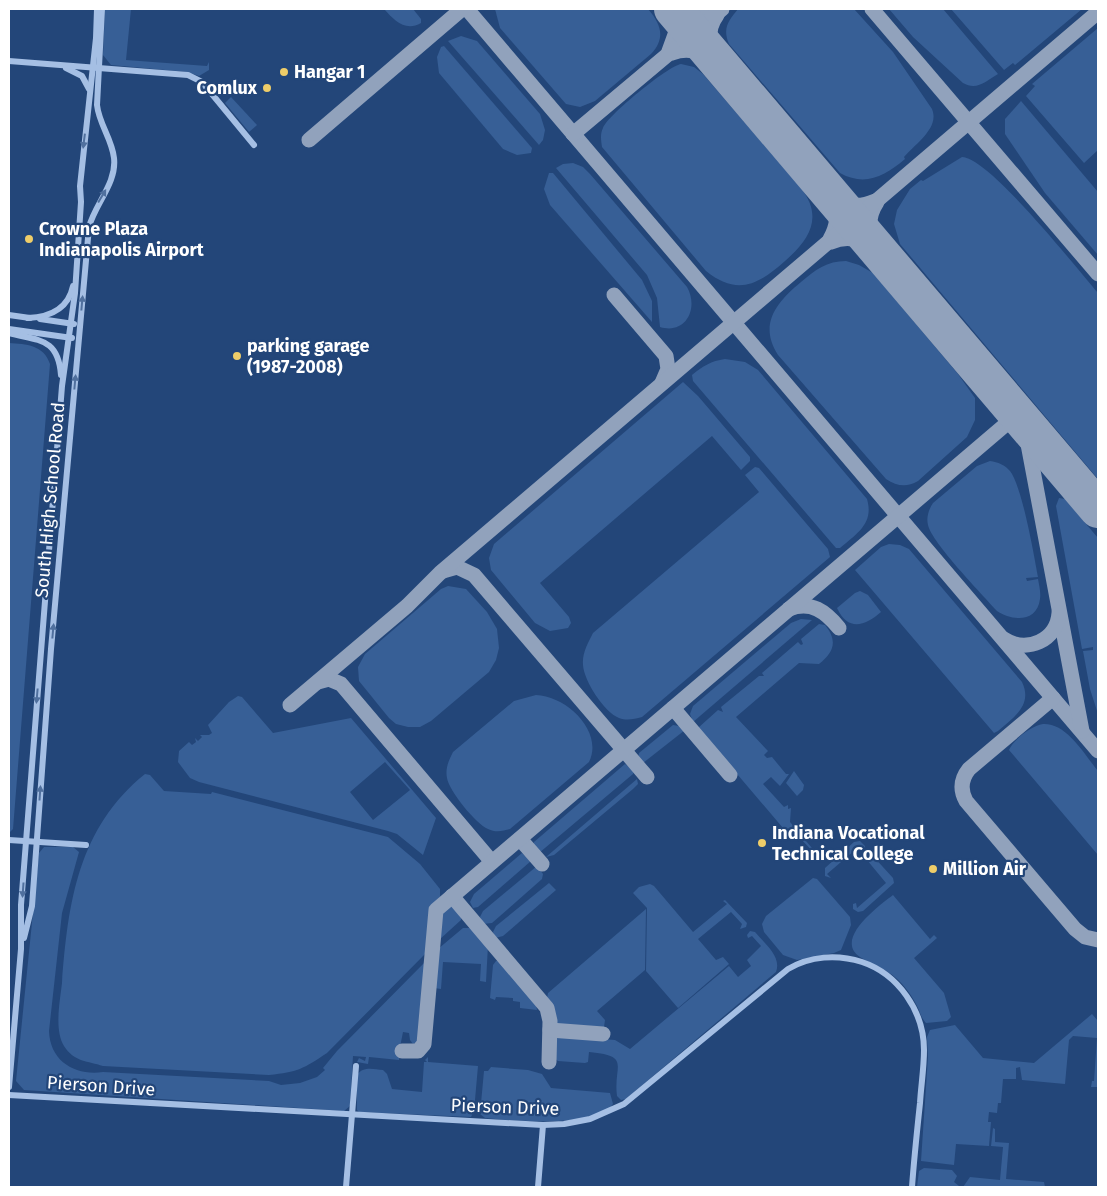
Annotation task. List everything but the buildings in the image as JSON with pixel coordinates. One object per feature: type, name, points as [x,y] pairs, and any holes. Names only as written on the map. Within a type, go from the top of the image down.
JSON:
[{"type":"street","points":[[96,67],[97,9]]},
{"type":"street","points":[[96,67],[102,9]]},
{"type":"street","points":[[9,61],[188,75],[196,78],[254,145]]},
{"type":"street","points":[[58,65],[82,76],[90,93]]},
{"type":"street","name":"South High School Road","points":[[9,1087],[21,949],[21,905],[62,386],[72,324],[81,202],[82,160],[90,93],[96,67]]},
{"type":"street","name":"South High School Road","points":[[21,949],[32,906],[89,228],[97,205],[107,188],[114,165],[112,150],[98,114],[96,67]]},
{"type":"street","points":[[28,318],[43,317],[61,308],[70,294],[75,271]]},
{"type":"street","points":[[9,316],[80,325]]},
{"type":"street","points":[[9,329],[79,338]]},
{"type":"street","points":[[9,333],[41,340],[50,346],[60,362],[62,386]]},
{"type":"street","points":[[9,840],[86,845]]},
{"type":"street","name":"Pierson Drive","points":[[9,1095],[543,1125],[590,1120],[624,1104],[791,967],[811,960],[829,957],[852,959],[875,968],[891,978],[906,994],[915,1010],[922,1032],[924,1050],[912,1187]]},
{"type":"street","points":[[346,1187],[356,1066]]},
{"type":"street","points":[[538,1187],[543,1125]]},
{"type":"shaded area","points":[[105,9],[131,9],[126,60],[207,66],[209,62],[209,70],[199,76],[187,72],[111,65],[103,55]]},
{"type":"shaded area","points":[[384,9],[413,9],[421,19],[421,23],[410,26],[400,24]]},
{"type":"shaded area","points":[[495,9],[648,9],[659,26],[660,37],[656,48],[651,54],[595,101],[580,107],[566,104],[500,28]]},
{"type":"shaded area","points":[[738,9],[854,9],[893,52],[932,109],[934,116],[930,129],[904,157],[905,159],[882,175],[874,178],[858,179],[840,173],[729,44],[726,29],[729,21]]},
{"type":"shaded area","points":[[889,9],[943,9],[998,74],[977,86],[963,83],[913,37]]},
{"type":"shaded area","points":[[951,9],[1082,9],[1015,65],[1013,63],[1004,70]]},
{"type":"shaded area","points":[[1098,28],[1098,150],[1084,163],[1026,96],[1035,86],[1032,84]]},
{"type":"shaded area","points":[[461,36],[477,41],[540,114],[545,130],[543,140],[539,145],[448,41]]},
{"type":"shaded area","points":[[444,46],[532,148],[531,153],[517,155],[503,149],[439,73],[437,57],[441,47]]},
{"type":"shaded area","points":[[681,64],[694,67],[703,74],[801,188],[812,209],[811,228],[801,245],[766,276],[747,284],[728,283],[717,279],[706,271],[602,147],[602,130],[615,113],[664,73]]},
{"type":"shaded area","points":[[231,97],[257,125],[249,132],[225,103]]},
{"type":"shaded area","points":[[1021,101],[1098,192],[1098,255],[1045,193],[1005,134],[1005,119]]},
{"type":"shaded area","points":[[962,157],[975,162],[992,175],[1011,194],[1053,239],[1098,293],[1098,479],[900,244],[894,224],[897,210],[910,189],[921,180],[923,181]]},
{"type":"shaded area","points":[[573,163],[583,167],[590,174],[687,287],[692,303],[691,311],[688,318],[677,327],[660,327],[657,298],[647,275],[556,168],[563,164]]},
{"type":"shaded area","points":[[549,173],[553,173],[642,280],[652,301],[652,322],[550,205],[544,189]]},
{"type":"shaded area","points":[[846,261],[859,265],[873,273],[958,374],[975,398],[975,420],[967,437],[918,481],[909,485],[898,485],[886,479],[778,355],[772,344],[770,324],[773,314],[784,297],[816,270],[827,264]]},
{"type":"shaded area","points":[[9,343],[28,345],[39,349],[50,364],[13,829],[9,833]]},
{"type":"shaded area","points":[[725,359],[745,362],[758,370],[867,499],[868,515],[863,527],[840,548],[836,548],[693,381],[692,375],[700,369]]},
{"type":"shaded area","points":[[683,382],[698,396],[750,457],[750,461],[741,470],[712,436],[540,583],[569,617],[571,623],[568,628],[550,631],[535,623],[491,570],[489,558],[494,544]]},
{"type":"shaded area","points":[[990,461],[999,463],[1010,471],[1019,491],[1031,538],[1038,577],[1026,578],[1027,581],[1038,579],[1040,599],[1038,607],[1034,612],[1023,618],[1010,617],[997,611],[938,544],[928,525],[928,513],[933,503],[977,466]]},
{"type":"shaded area","points":[[755,467],[759,468],[828,549],[830,557],[642,717],[628,720],[613,715],[601,703],[584,672],[583,656],[593,633],[759,492],[745,475]]},
{"type":"shaded area","points":[[1059,498],[1065,499],[1098,538],[1098,714],[1090,689],[1083,651],[1093,650],[1093,647],[1082,649],[1056,506]]},
{"type":"shaded area","points":[[889,544],[900,545],[909,549],[1022,682],[1025,690],[1023,704],[1016,715],[998,731],[994,733],[855,570],[881,547]]},
{"type":"shaded area","points":[[448,586],[466,589],[487,612],[497,629],[499,648],[496,660],[489,672],[431,721],[420,727],[396,724],[359,681],[358,667],[365,654],[441,589]]},
{"type":"shaded area","points":[[860,591],[868,595],[881,612],[869,621],[852,624],[841,616],[837,608]]},
{"type":"shaded area","points":[[801,619],[812,620],[693,722],[690,714],[693,706],[791,623]]},
{"type":"shaded area","points":[[819,624],[825,625],[833,641],[831,651],[824,660],[819,664],[799,663],[736,717],[768,751],[764,755],[767,758],[772,757],[786,774],[789,774],[780,786],[771,777],[763,784],[784,807],[788,805],[788,809],[791,808],[790,822],[817,854],[821,851],[819,858],[799,837],[794,841],[698,728],[718,710],[723,712],[721,707],[759,676],[764,676],[762,673],[798,642],[801,645],[803,644],[801,639]]},
{"type":"shaded area","points":[[536,695],[548,697],[559,702],[580,718],[587,728],[591,739],[592,751],[589,762],[510,829],[494,831],[477,821],[458,799],[447,778],[448,764],[453,752],[514,701]]},
{"type":"shaded area","points":[[238,696],[242,697],[273,733],[351,718],[436,818],[423,855],[397,834],[388,831],[199,782],[190,778],[178,762],[179,751],[189,742],[192,745],[196,742],[195,738],[198,741],[202,737],[200,735],[212,733],[208,725],[229,702]],"holes":[[[385,762],[410,790],[373,820],[350,792]]]},
{"type":"shaded area","points":[[1043,724],[1052,725],[1067,734],[1081,748],[1098,771],[1098,855],[1009,750],[1023,734],[1033,727]]},
{"type":"shaded area","points":[[673,725],[685,730],[643,763],[638,758],[639,753]]},
{"type":"shaded area","points":[[625,764],[634,771],[633,774],[539,853],[533,846],[534,842]]},
{"type":"shaded area","points":[[794,771],[804,785],[803,790],[797,796],[786,783]]},
{"type":"shaded area","points":[[145,774],[150,775],[164,791],[211,794],[212,792],[388,837],[420,864],[440,889],[440,897],[433,906],[431,915],[428,951],[327,1053],[294,1071],[269,1075],[103,1066],[87,1062],[72,1055],[64,1046],[58,1024],[68,924],[73,896],[91,843],[105,818],[122,795]]},
{"type":"shaded area","points":[[637,779],[638,784],[633,789],[554,855],[546,857]]},
{"type":"shaded area","points":[[860,841],[865,846],[865,849],[855,850],[827,874],[831,878],[825,876],[825,868],[854,842]]},
{"type":"shaded area","points":[[44,847],[73,847],[79,852],[62,913],[49,1031],[50,1042],[54,1051],[66,1065],[83,1072],[93,1073],[269,1081],[281,1085],[300,1083],[317,1077],[325,1070],[323,1068],[337,1051],[427,960],[420,1041],[413,1044],[409,1033],[403,1032],[400,1047],[397,1048],[400,1050],[399,1060],[369,1057],[368,1064],[357,1062],[359,1058],[365,1061],[366,1057],[353,1056],[350,1106],[344,1111],[24,1090],[16,1081],[39,853]]},
{"type":"shaded area","points":[[522,853],[531,861],[478,907],[473,908],[470,902],[474,894]]},
{"type":"shaded area","points":[[872,855],[893,878],[894,883],[863,911],[858,912],[853,909],[853,904],[856,903],[857,908],[886,883],[867,860]]},
{"type":"shaded area","points":[[537,866],[543,874],[542,879],[492,923],[483,924],[480,917],[483,911]]},
{"type":"shaded area","points":[[813,878],[817,879],[850,917],[851,925],[841,950],[797,960],[783,955],[764,932],[762,924],[766,916]]},
{"type":"shaded area","points":[[549,883],[556,890],[503,936],[495,938],[493,932],[496,926]]},
{"type":"shaded area","points":[[650,884],[654,886],[693,932],[727,904],[723,901],[725,900],[747,923],[746,927],[740,929],[742,924],[731,912],[698,939],[716,960],[723,957],[729,964],[678,1008],[646,971],[647,908],[633,893],[639,887]]},
{"type":"shaded area","points":[[893,895],[930,939],[934,935],[937,938],[914,958],[944,993],[951,1017],[947,1021],[926,1023],[913,999],[899,981],[860,957],[853,950],[852,941],[861,923]]},
{"type":"shaded area","points":[[451,906],[461,912],[461,920],[439,940],[441,916],[443,911]]},
{"type":"shaded area","points":[[646,909],[645,970],[597,1011],[605,1020],[604,1027],[557,1024],[553,1009],[547,998],[548,993]]},
{"type":"shaded area","points":[[463,928],[472,928],[488,945],[486,982],[480,981],[481,964],[443,962],[441,989],[434,988],[438,949]]},
{"type":"shaded area","points":[[750,931],[755,932],[774,955],[777,961],[776,972],[626,1099],[621,1100],[617,1096],[618,1064],[611,1056],[589,1052],[588,1062],[585,1063],[558,1061],[554,1058],[555,1040],[560,1036],[615,1040],[630,1049],[729,966],[738,977],[751,966],[747,960],[761,946],[752,936],[748,938],[747,935]]},
{"type":"shaded area","points":[[501,960],[535,1000],[537,1010],[520,1008],[520,1002],[513,1001],[513,998],[496,997],[495,1000],[490,998],[493,965],[496,961]]},
{"type":"shaded area","points":[[1092,1014],[1098,1021],[1098,1087],[1091,1087],[1092,1081],[1094,1081],[1097,1038],[1073,1036],[1069,1040],[1065,1084],[1022,1080],[1020,1067],[1016,1068],[1016,1079],[1003,1079],[1001,1103],[998,1103],[997,1113],[989,1112],[988,1122],[991,1122],[989,1146],[956,1144],[954,1165],[921,1161],[928,1057],[927,1037],[930,1030],[955,1025],[983,1058],[1034,1063]]},
{"type":"shaded area","points":[[428,1057],[428,1062],[478,1066],[474,1111],[471,1117],[359,1112],[357,1110],[357,1075],[359,1072],[368,1069],[383,1070],[387,1074],[392,1089],[422,1092],[424,1062],[427,1062],[425,1060]]},
{"type":"shaded area","points":[[491,1067],[528,1070],[542,1074],[551,1088],[610,1093],[613,1104],[604,1112],[572,1120],[533,1121],[485,1118],[480,1114],[484,1071],[488,1071]]},
{"type":"shaded area","points":[[993,1128],[995,1129],[995,1142],[1009,1143],[1006,1179],[1044,1182],[1045,1187],[963,1187],[970,1177],[1000,1180],[1003,1147],[991,1146]]},
{"type":"shaded area","points":[[924,1168],[952,1170],[957,1176],[954,1182],[959,1186],[917,1187],[919,1171]]},
{"type":"taxiway","points":[[309,140],[462,9]]},
{"type":"taxiway","points":[[467,9],[1098,751]]},
{"type":"taxiway","points":[[669,51],[677,29],[670,9]]},
{"type":"taxiway","points":[[675,9],[695,17],[716,13]]},
{"type":"taxiway","points":[[573,134],[722,9]]},
{"type":"taxiway","points":[[872,9],[1098,274]]},
{"type":"taxiway","points":[[290,705],[407,606],[440,573],[1098,12]]},
{"type":"taxiway","points":[[717,15],[711,27],[710,39],[713,51],[720,62]]},
{"type":"taxiway","points":[[672,53],[685,50],[707,56],[726,73],[750,102]]},
{"type":"taxiway","points":[[797,157],[822,185],[834,204],[837,215],[830,239]]},
{"type":"taxiway","points":[[831,193],[835,198],[851,205],[863,205],[875,201]]},
{"type":"taxiway","points":[[877,202],[871,214],[870,233],[879,250]]},
{"type":"taxiway","points":[[831,242],[844,238],[856,239],[867,244],[886,260],[911,291]]},
{"type":"taxiway","points":[[614,295],[666,356],[668,369],[662,383]]},
{"type":"taxiway","points":[[971,361],[1011,409],[1028,444],[1082,731]]},
{"type":"taxiway","points":[[402,1051],[418,1051],[424,1044],[436,910],[1018,414]]},
{"type":"taxiway","points":[[443,571],[457,567],[474,575],[647,777]]},
{"type":"taxiway","points":[[789,609],[804,606],[817,609],[829,617],[839,628]]},
{"type":"taxiway","points":[[1004,639],[1022,645],[1039,642],[1053,631],[1059,613]]},
{"type":"taxiway","points":[[318,682],[329,679],[341,684],[492,862]]},
{"type":"taxiway","points":[[1053,698],[969,769],[963,781],[963,793],[966,801],[1075,929],[1085,937],[1098,940]]},
{"type":"taxiway","points":[[673,708],[730,775]]},
{"type":"taxiway","points":[[520,839],[542,864]]},
{"type":"taxiway","points":[[452,896],[547,1008],[550,1021],[549,1062]]},
{"type":"taxiway","points":[[550,1030],[603,1034]]},
{"type":"runway","points":[[673,9],[1098,509]]},
{"type":"place","name":"Hangar 1","points":[[284,72]]},
{"type":"place","name":"Comlux","points":[[267,88]]},
{"type":"place","name":"Crowne Plaza Indianapolis Airport","points":[[29,239]]},
{"type":"place","name":"parking garage (1987-2008)","points":[[237,356]]},
{"type":"place","name":"Indiana Vocational Technical College","points":[[762,843]]},
{"type":"place","name":"Million Air","points":[[933,869]]}]
